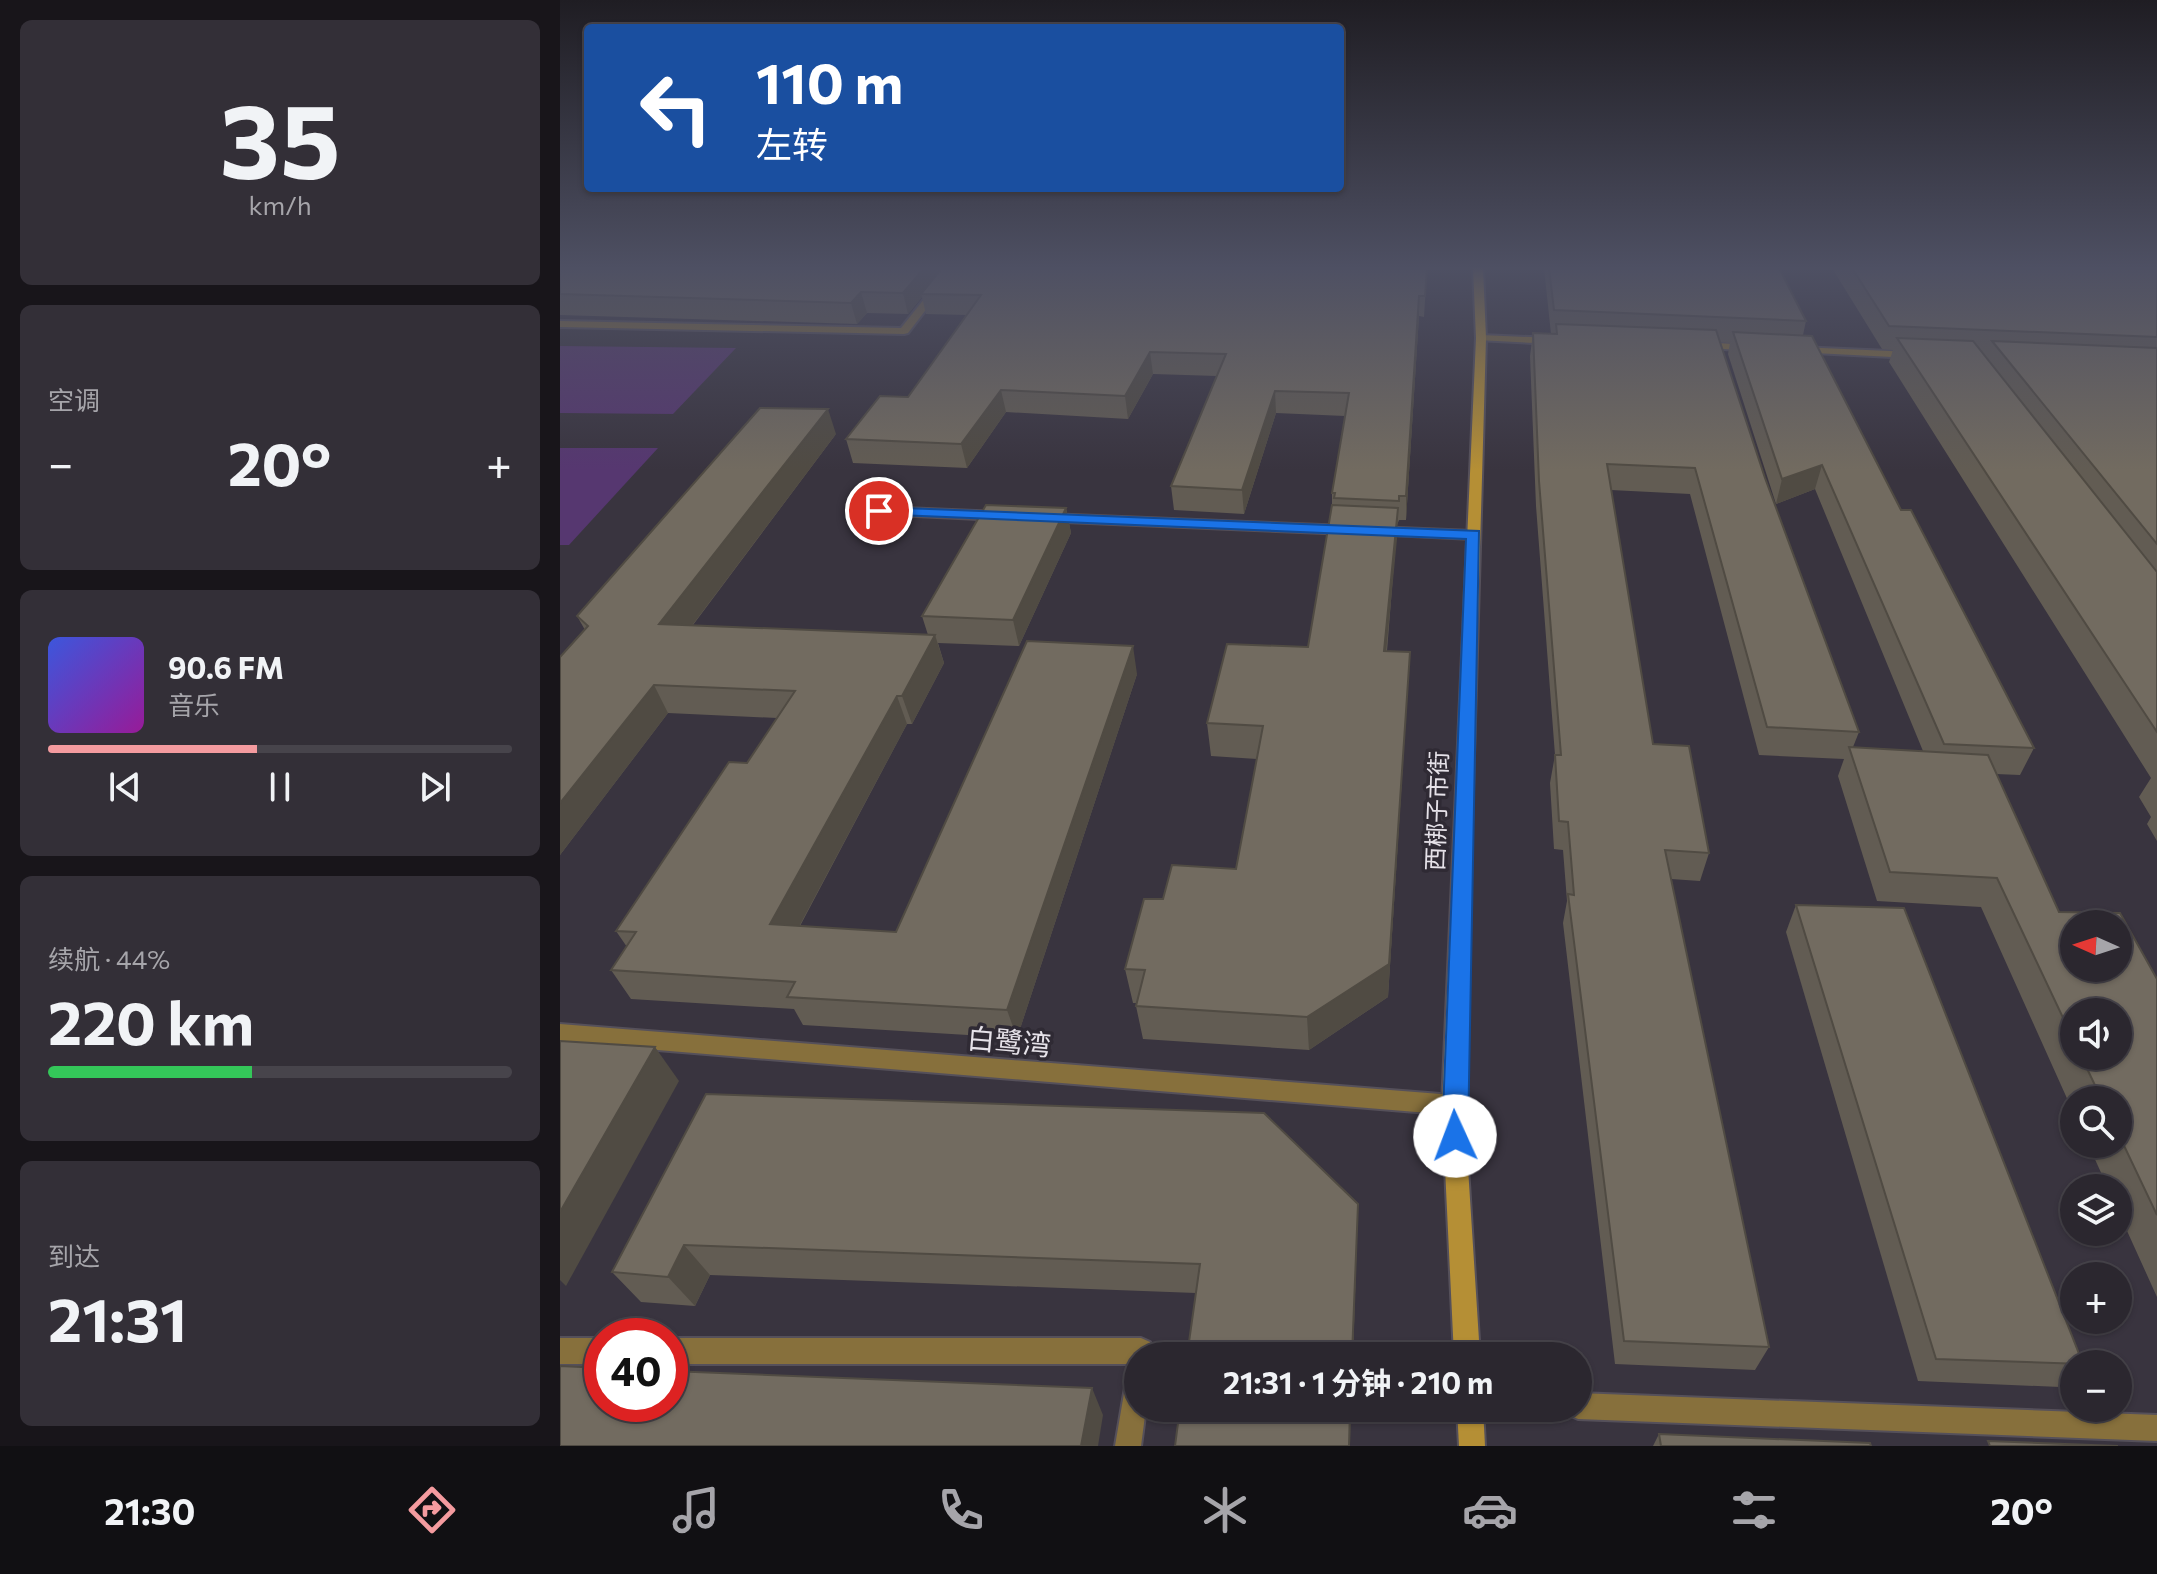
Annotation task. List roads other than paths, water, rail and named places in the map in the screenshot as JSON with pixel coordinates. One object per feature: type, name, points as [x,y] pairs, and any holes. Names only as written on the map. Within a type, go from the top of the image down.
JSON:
[{"type":"street","points":[[1481,338],[1559,341]]},
{"type":"street","name":"西梆子市街","points":[[1466,1342],[1453,1105],[1481,338]]},
{"type":"street","points":[[1685,345],[1764,348]]},
{"type":"street","points":[[1717,346],[1722,360]]},
{"type":"street","points":[[1780,349],[1921,356]]},
{"type":"street","points":[[879,511],[1020,517]]},
{"type":"street","points":[[1036,517],[1473,535]]},
{"type":"street","name":"白鹭湾","points":[[560,1033],[1453,1105]]},
{"type":"street","points":[[560,1351],[584,1351]]},
{"type":"street","points":[[688,1351],[1124,1351]]},
{"type":"street","points":[[1592,1407],[2157,1428]]},
{"type":"street","points":[[1128,1446],[1131,1422]]},
{"type":"street","points":[[1471,1422],[1472,1446]]}]
